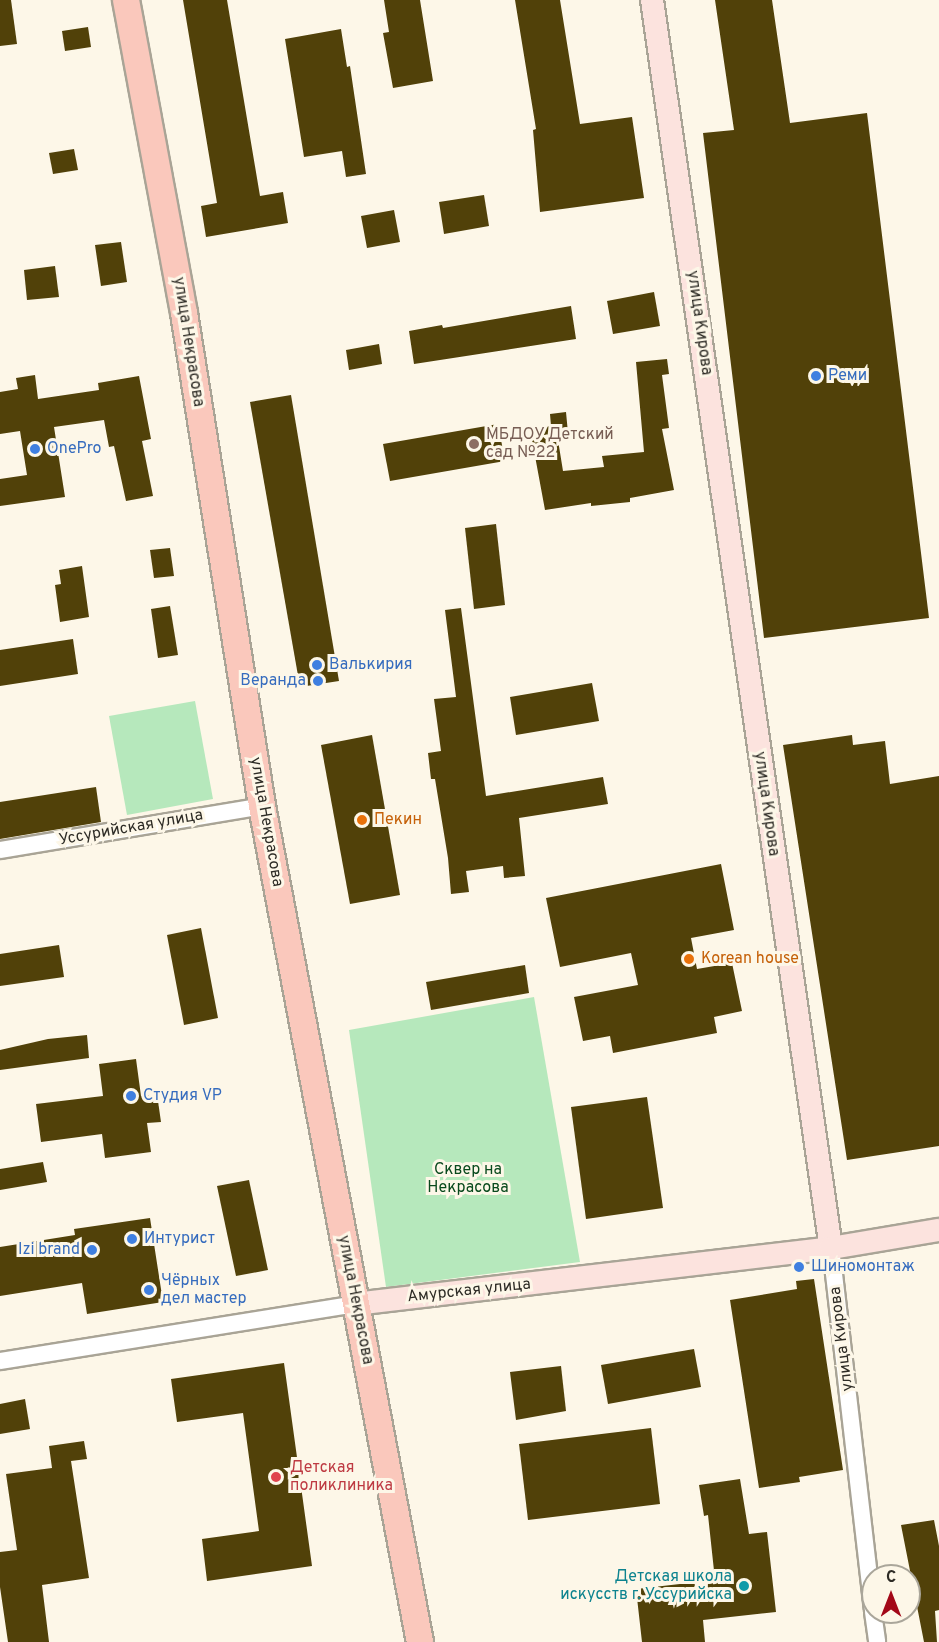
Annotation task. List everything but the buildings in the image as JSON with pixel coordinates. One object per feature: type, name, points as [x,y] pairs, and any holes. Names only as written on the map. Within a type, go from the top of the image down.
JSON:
[{"type":"main road","name":"улица Некрасова","points":[[126,0],[184,314],[262,806],[420,1642]]},
{"type":"street","name":"улица Кирова","points":[[652,0],[831,1248],[868,1564]]},
{"type":"street","name":"Уссурийская улица","points":[[0,850],[262,806]]},
{"type":"street","name":"Амурская улица","points":[[0,1361],[355,1304],[831,1248],[939,1230]]},
{"type":"street","name":"улица Кирова","points":[[875,1624],[877,1642]]},
{"type":"green space","points":[[195,701],[213,799],[127,815],[109,716]]},
{"type":"green space","name":"Сквер на Некрасова","points":[[534,997],[580,1262],[386,1287],[349,1030]]},
{"type":"place","name":"Реми","points":[[816,376]]},
{"type":"place","name":"МБДОУ Детский сад №22","points":[[474,444]]},
{"type":"place","name":"OnePro","points":[[35,449]]},
{"type":"place","name":"Валькирия","points":[[317,665]]},
{"type":"place","name":"Веранда","points":[[318,681]]},
{"type":"place","name":"Пекин","points":[[362,820]]},
{"type":"place","name":"Korean house","points":[[689,959]]},
{"type":"place","name":"Студия VP","points":[[131,1096]]},
{"type":"place","name":"Интурист","points":[[132,1239]]},
{"type":"place","name":"Izi brand","points":[[92,1250]]},
{"type":"place","name":"Шиномонтаж","points":[[799,1267]]},
{"type":"place","name":"Чёрных дел мастер","points":[[149,1290]]},
{"type":"place","name":"Детская поликлиника","points":[[276,1477]]},
{"type":"place","name":"Детская школа искусств г. Уссурийска","points":[[744,1586]]}]
